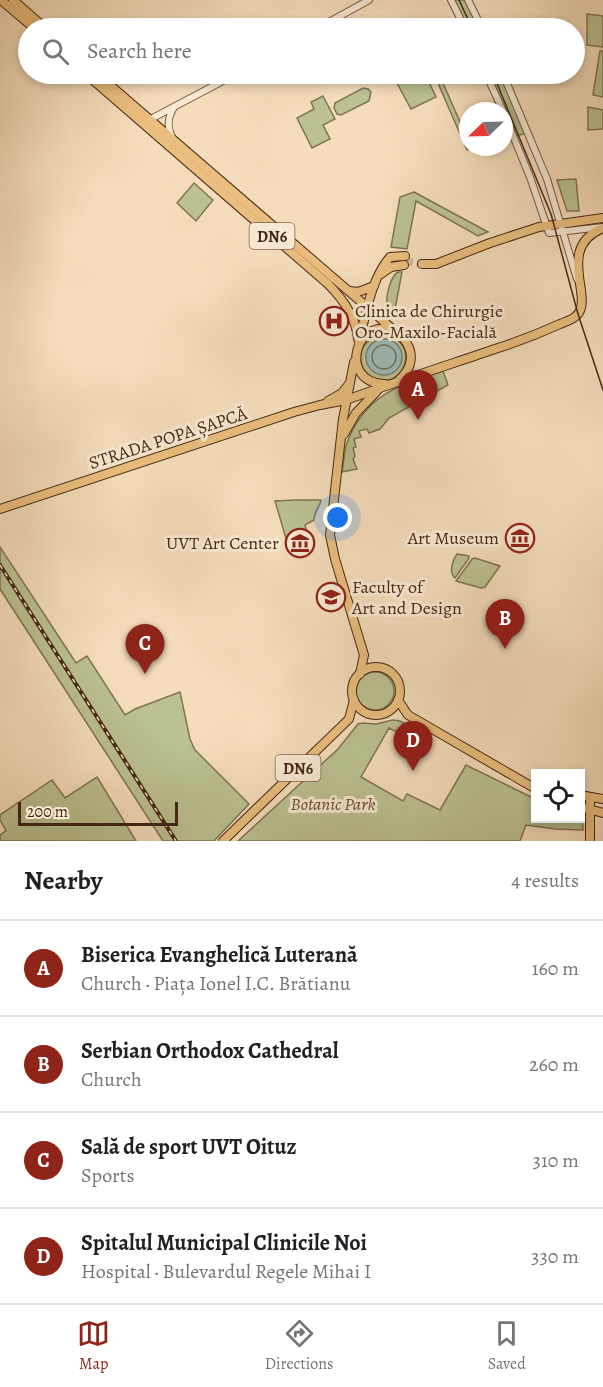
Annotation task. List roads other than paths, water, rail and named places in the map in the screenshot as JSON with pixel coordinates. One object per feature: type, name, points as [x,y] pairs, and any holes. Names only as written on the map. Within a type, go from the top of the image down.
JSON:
[{"type":"main road","points":[[1,0],[22,18]]},
{"type":"main road","points":[[13,0],[34,18]]},
{"type":"main road","name":"DN6","points":[[99,84],[173,139],[400,334],[409,346],[411,362],[404,375],[380,389],[366,401],[352,419],[341,440]]},
{"type":"main road","name":"DN6","points":[[107,84],[334,291],[348,308],[358,338],[343,419],[330,535],[334,559],[364,655],[377,668],[389,671],[396,678],[400,689],[398,700]]},
{"type":"main road","points":[[422,264],[454,257],[504,238],[603,218]]},
{"type":"main road","points":[[392,383],[522,340],[576,317],[582,307],[583,296],[577,267],[582,248],[590,236],[603,227]]},
{"type":"main road","points":[[356,351],[378,276],[384,265],[395,261],[405,261],[378,276]]},
{"type":"main road","points":[[345,287],[355,292],[374,285]]},
{"type":"main road","points":[[356,351],[364,337],[374,331],[389,329],[400,334]]},
{"type":"main road","name":"DN6","points":[[356,351],[358,367],[367,379],[378,384],[392,383]]},
{"type":"main road","points":[[320,405],[343,392],[352,377]]},
{"type":"main road","name":"STRADA POPA ȘAPCĂ","points":[[0,509],[320,405],[346,400],[392,383]]},
{"type":"main road","points":[[329,404],[340,411],[343,419]]},
{"type":"main road","name":"DN6","points":[[349,719],[354,700],[354,684],[360,674],[364,655]]},
{"type":"main road","points":[[360,674],[367,669],[377,668]]},
{"type":"main road","points":[[354,700],[367,713]]},
{"type":"main road","points":[[388,712],[398,700],[408,715]]},
{"type":"main road","points":[[388,712],[408,715],[531,785]]},
{"type":"main road","name":"DN6","points":[[222,841],[349,719],[367,713],[377,715],[388,712]]},
{"type":"main road","points":[[585,796],[603,799]]},
{"type":"main road","points":[[590,797],[590,841]]},
{"type":"main road","points":[[585,808],[603,813]]},
{"type":"street","points":[[336,18],[369,0]]},
{"type":"street","points":[[451,0],[460,18]]},
{"type":"street","points":[[468,0],[477,18]]},
{"type":"street","points":[[146,121],[218,84]]},
{"type":"street","points":[[490,84],[499,102]]},
{"type":"street","points":[[507,84],[537,153],[579,285]]},
{"type":"street","points":[[173,139],[168,121],[175,107]]},
{"type":"street","points":[[513,136],[548,229]]},
{"type":"street","points":[[562,227],[603,227]]},
{"type":"water","points":[[384,339],[396,345],[402,357],[396,369],[384,375],[372,369],[366,357],[372,345]]},
{"type":"tunnel","points":[[405,261],[422,264]]},
{"type":"tram line","points":[[459,0],[467,18]]},
{"type":"tram line","points":[[497,84],[551,214],[578,314],[603,390]]},
{"type":"railway","points":[[0,565],[176,841]]},
{"type":"place","name":"Clinica de Chirurgie Oro-Maxilo-Facială","points":[[334,321]]},
{"type":"place","name":"Biserica Evanghelică Luterană","points":[[418,420]]},
{"type":"place","name":"Art Museum","points":[[520,538]]},
{"type":"place","name":"UVT Art Center","points":[[300,543]]},
{"type":"place","name":"Faculty of Art and Design","points":[[331,597]]},
{"type":"place","name":"Serbian Orthodox Cathedral","points":[[505,649]]},
{"type":"place","name":"Sală de sport UVT Oituz","points":[[145,674]]},
{"type":"place","name":"Spitalul Municipal Clinicile Noi","points":[[413,771]]},
{"type":"park label","name":"Botanic Park","points":[[333,804]]}]
